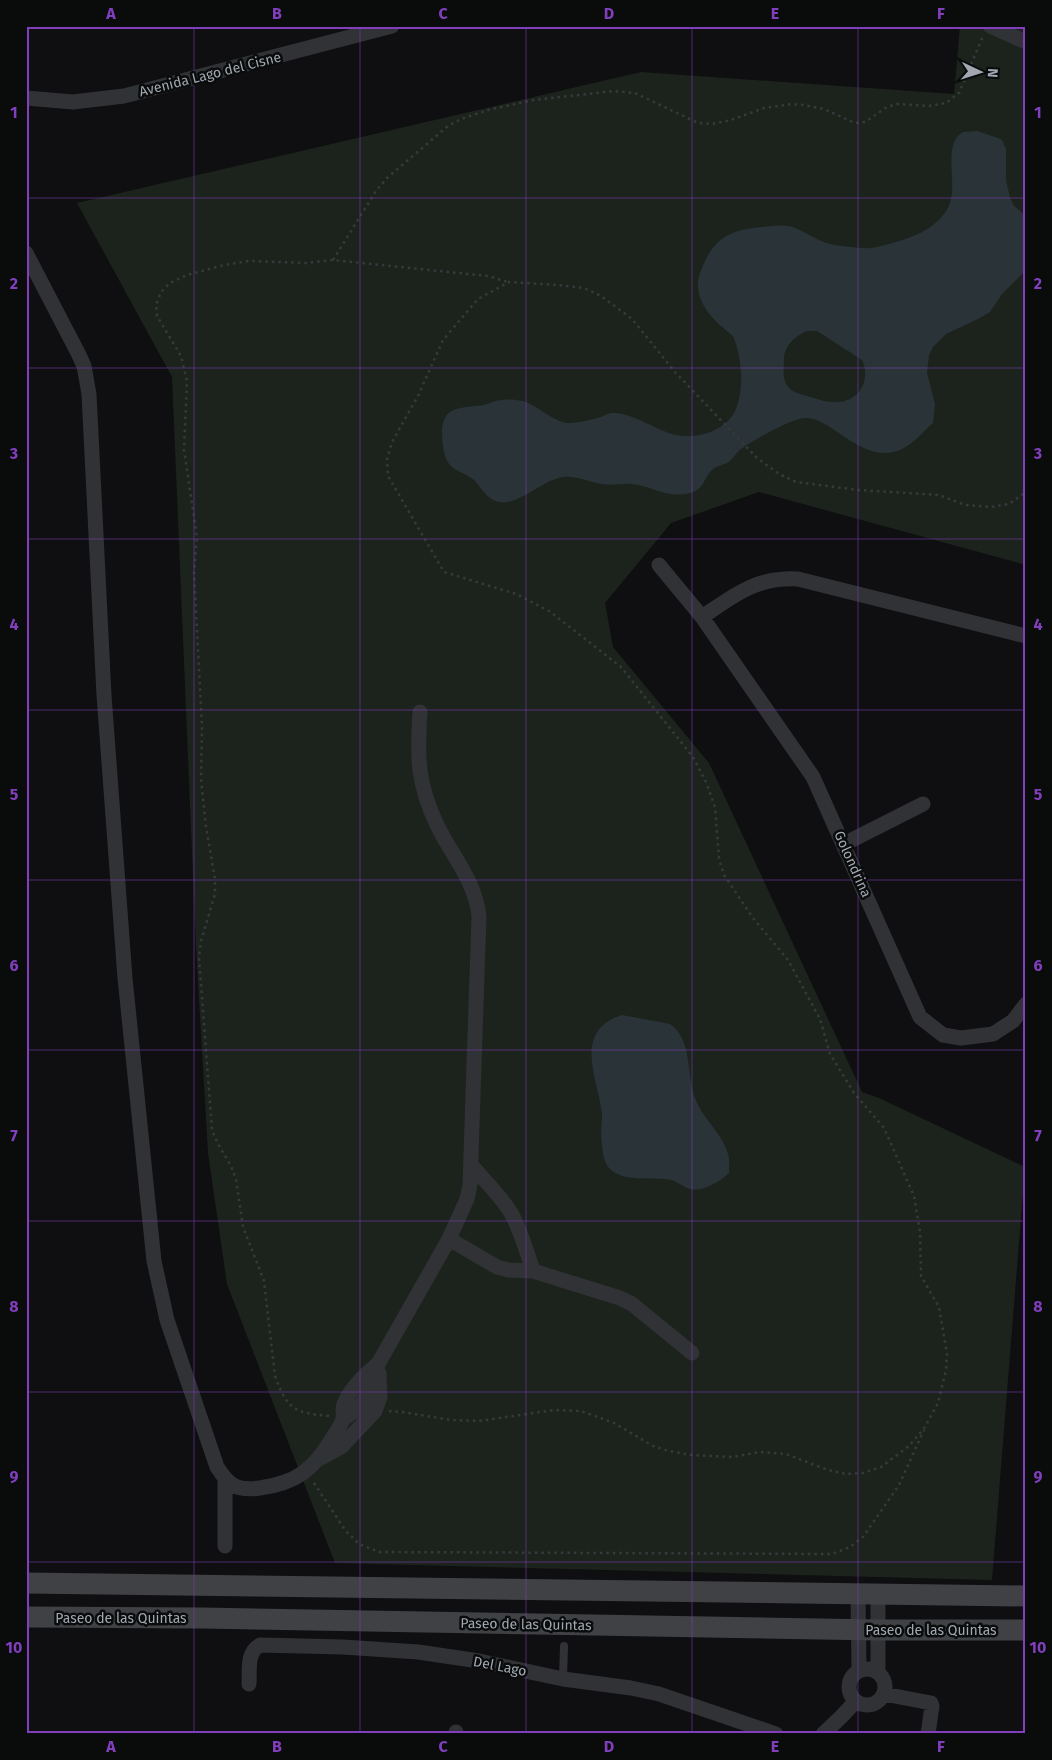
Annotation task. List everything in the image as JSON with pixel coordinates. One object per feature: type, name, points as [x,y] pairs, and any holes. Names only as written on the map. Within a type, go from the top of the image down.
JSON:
[{"type":"main road","points":[[26,1583],[1026,1596]]},
{"type":"main road","points":[[52,1617],[55,1583]]},
{"type":"main road","name":"Paseo de las Quintas","points":[[26,1618],[202,1618],[868,1630],[1026,1630]]},
{"type":"street","name":"Avenida Lago del Cisne","points":[[26,98],[73,102],[124,96],[392,26]]},
{"type":"street","points":[[987,30],[1026,42]]},
{"type":"street","points":[[26,253],[78,353],[87,377],[90,394],[104,694],[111,792],[126,988],[154,1261],[167,1320],[217,1467],[225,1480],[237,1488],[254,1489],[292,1481],[321,1458],[342,1447],[375,1411],[380,1397],[378,1364]]},
{"type":"street","name":"Golondrina","points":[[659,566],[702,617],[813,777],[920,1016],[943,1035],[960,1038],[993,1034],[1013,1021],[1026,1004]]},
{"type":"street","points":[[702,617],[750,586],[767,581],[798,579],[1026,636]]},
{"type":"street","points":[[321,1458],[343,1419],[343,1406],[361,1377],[378,1364],[449,1240],[467,1199],[470,1185],[478,908],[472,886],[438,828],[426,801],[418,746],[420,712]]},
{"type":"street","points":[[844,844],[922,804]]},
{"type":"street","points":[[472,1166],[504,1202],[512,1214],[521,1234],[533,1271]]},
{"type":"street","points":[[449,1240],[497,1267],[508,1270],[533,1271],[604,1292],[632,1304],[692,1353]]},
{"type":"street","points":[[225,1480],[225,1546]]},
{"type":"street","points":[[859,1671],[868,1630],[868,1593]]},
{"type":"street","points":[[868,1630],[878,1673],[885,1682],[884,1694],[879,1701],[871,1705],[863,1705],[856,1701],[851,1696],[849,1689],[853,1676],[859,1671],[872,1670],[878,1673]]},
{"type":"street","name":"Del Lago","points":[[249,1684],[250,1655],[252,1651],[260,1646],[343,1647],[418,1652],[479,1661],[563,1679],[631,1688],[659,1694],[776,1734]]},
{"type":"street","points":[[884,1694],[930,1703],[932,1706],[928,1734]]},
{"type":"street","points":[[823,1734],[856,1701]]},
{"type":"lane","points":[[563,1679],[564,1646]]},
{"type":"path","points":[[333,260],[386,178],[448,126],[488,110],[534,100],[614,91],[635,93],[698,123],[712,124],[731,120],[764,108],[792,104],[824,109],[855,123],[865,122],[887,107],[897,104],[930,106],[946,103],[959,94],[987,30]]},
{"type":"path","points":[[343,1419],[310,1415],[292,1408],[284,1399],[278,1387],[275,1376],[264,1281],[242,1227],[236,1179],[231,1166],[214,1138],[212,1130],[198,958],[215,894],[215,886],[201,779],[202,727],[194,572],[197,537],[184,450],[187,381],[181,356],[157,316],[156,305],[161,292],[170,283],[188,275],[249,261],[298,263],[333,260],[488,276],[509,282],[558,284],[584,288],[601,296],[632,319],[675,372],[757,458],[779,474],[796,482],[858,490],[939,495],[964,505],[991,507],[1010,504],[1026,492]]},
{"type":"path","points":[[307,1471],[344,1530],[359,1544],[379,1552],[832,1554],[850,1548],[863,1537],[899,1485],[938,1403],[946,1370],[947,1354],[939,1307],[921,1276],[920,1232],[914,1196],[884,1128],[854,1093],[830,1054],[820,1019],[788,960],[753,918],[724,875],[719,859],[715,807],[706,782],[693,757],[621,667],[549,611],[516,594],[444,572],[388,476],[387,459],[392,442],[418,396],[443,340],[478,299],[509,282]]},
{"type":"path","points":[[375,1411],[402,1412],[451,1420],[479,1421],[554,1410],[581,1411],[614,1423],[653,1446],[669,1451],[691,1455],[732,1457],[760,1452],[786,1454],[828,1470],[846,1474],[863,1473],[882,1467],[909,1446],[925,1427]]},
{"type":"shaded area","points":[[960,26],[1026,26],[1026,565],[759,492],[671,523],[605,603],[613,647],[709,763],[862,1092],[879,1098],[1025,1167],[992,1580],[335,1563],[227,1284],[208,1153],[196,947],[172,377],[77,203],[641,72],[954,94]]},
{"type":"shaded area","points":[[977,131],[1002,140],[1006,149],[1006,180],[1010,198],[1014,206],[1026,216],[1026,270],[1002,294],[990,312],[946,334],[933,347],[929,355],[927,373],[935,404],[933,423],[907,446],[897,451],[876,452],[855,444],[827,425],[810,418],[803,418],[778,428],[746,446],[727,463],[713,469],[701,486],[690,493],[674,494],[660,492],[639,485],[606,485],[578,478],[563,477],[506,502],[491,499],[477,483],[454,469],[447,461],[444,452],[442,430],[447,415],[458,409],[484,405],[500,400],[523,401],[555,419],[567,423],[584,421],[615,413],[631,417],[668,433],[684,436],[708,433],[723,425],[734,413],[737,405],[740,395],[741,374],[733,336],[712,317],[701,301],[698,283],[700,273],[710,252],[722,239],[730,234],[750,228],[777,225],[792,227],[830,244],[863,248],[883,246],[917,234],[936,222],[947,210],[952,191],[951,162],[953,144],[963,132]],"holes":[[[807,331],[817,331],[862,360],[865,374],[862,388],[846,401],[830,402],[796,392],[785,382],[784,359],[788,345]]]},
{"type":"shaded area","points":[[622,1015],[670,1024],[682,1039],[686,1048],[695,1098],[702,1112],[722,1140],[729,1156],[729,1173],[715,1183],[704,1188],[692,1189],[671,1180],[632,1178],[618,1174],[607,1165],[603,1155],[601,1141],[602,1114],[591,1054],[593,1040],[602,1026]]}]
